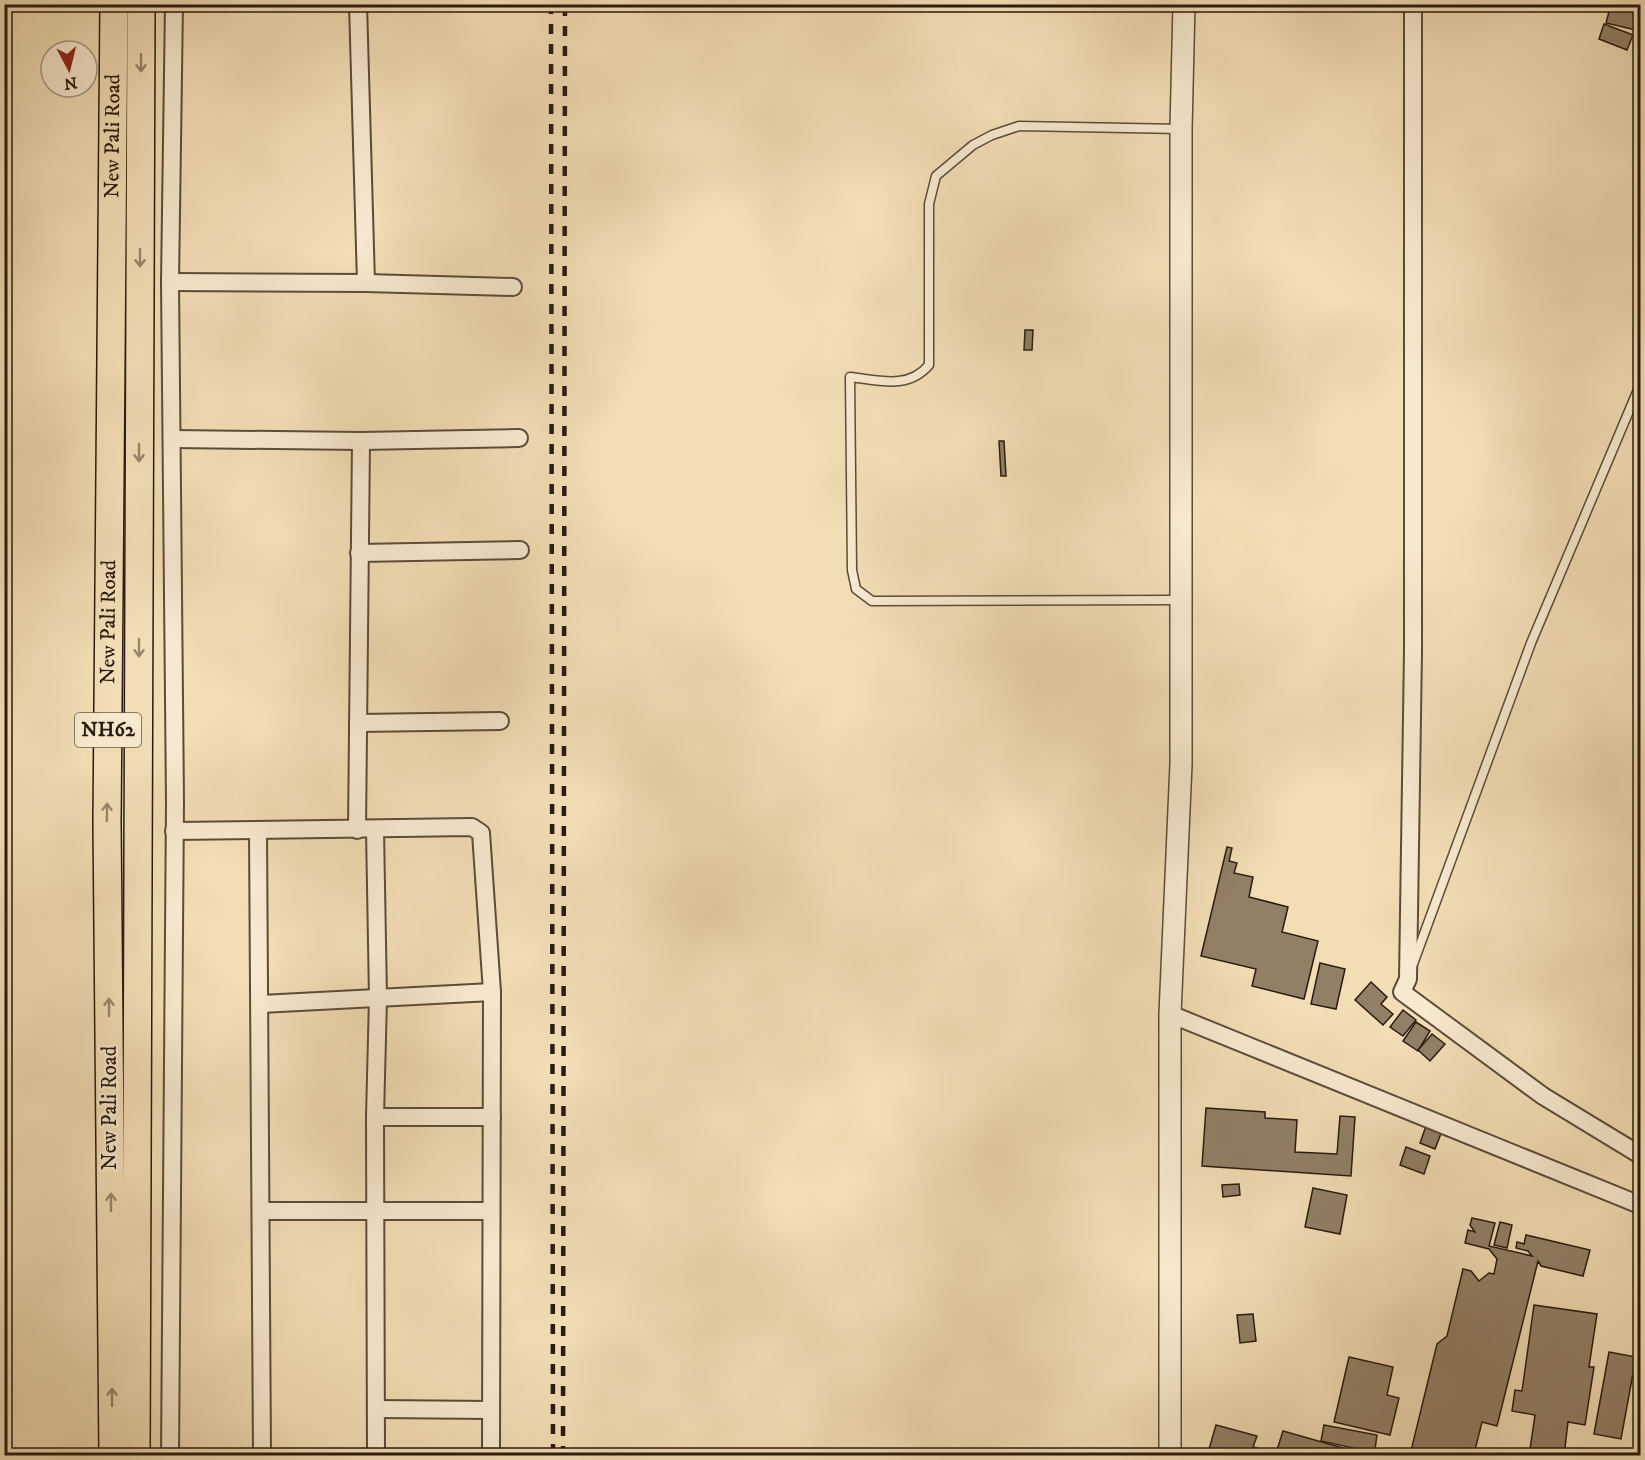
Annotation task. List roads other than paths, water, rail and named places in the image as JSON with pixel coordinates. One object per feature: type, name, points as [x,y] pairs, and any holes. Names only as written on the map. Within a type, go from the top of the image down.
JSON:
[{"type":"highway","name":"New Pali Road","points":[[113,1455],[107,811],[114,4]]},
{"type":"highway","name":"New Pali Road","points":[[136,1455],[141,4]]},
{"type":"street","points":[[170,1455],[174,831],[173,439],[170,282],[174,4]]},
{"type":"street","points":[[358,4],[366,283]]},
{"type":"street","points":[[1170,1455],[1170,1014],[1181,765],[1181,129],[1184,4]]},
{"type":"street","points":[[1413,4],[1413,651],[1408,979],[1402,992],[1544,1096],[1641,1155]]},
{"type":"street","points":[[170,282],[366,283],[513,287]]},
{"type":"street","points":[[173,439],[361,441],[519,438]]},
{"type":"street","points":[[357,830],[361,441]]},
{"type":"street","points":[[359,553],[520,550]]},
{"type":"street","points":[[358,723],[500,721]]},
{"type":"street","points":[[174,831],[472,827],[481,833],[492,992],[491,1455]]},
{"type":"street","points":[[258,830],[261,1004],[262,1455]]},
{"type":"street","points":[[375,830],[378,998],[375,1117],[375,1455]]},
{"type":"street","points":[[261,1004],[492,992]]},
{"type":"street","points":[[1170,1014],[1641,1205]]},
{"type":"street","points":[[375,1117],[492,1117]]},
{"type":"street","points":[[261,1211],[491,1211]]},
{"type":"street","points":[[375,1409],[491,1410]]},
{"type":"lane","points":[[1180,600],[872,601],[856,589],[852,570],[850,377],[896,382],[920,376],[928,365],[929,204],[936,176],[958,157],[992,135],[1018,126],[1181,129]]},
{"type":"lane","points":[[1408,979],[1531,643],[1641,385]]},
{"type":"railway","points":[[551,4],[553,1456]]},
{"type":"railway","points":[[563,1456],[565,4]]}]
